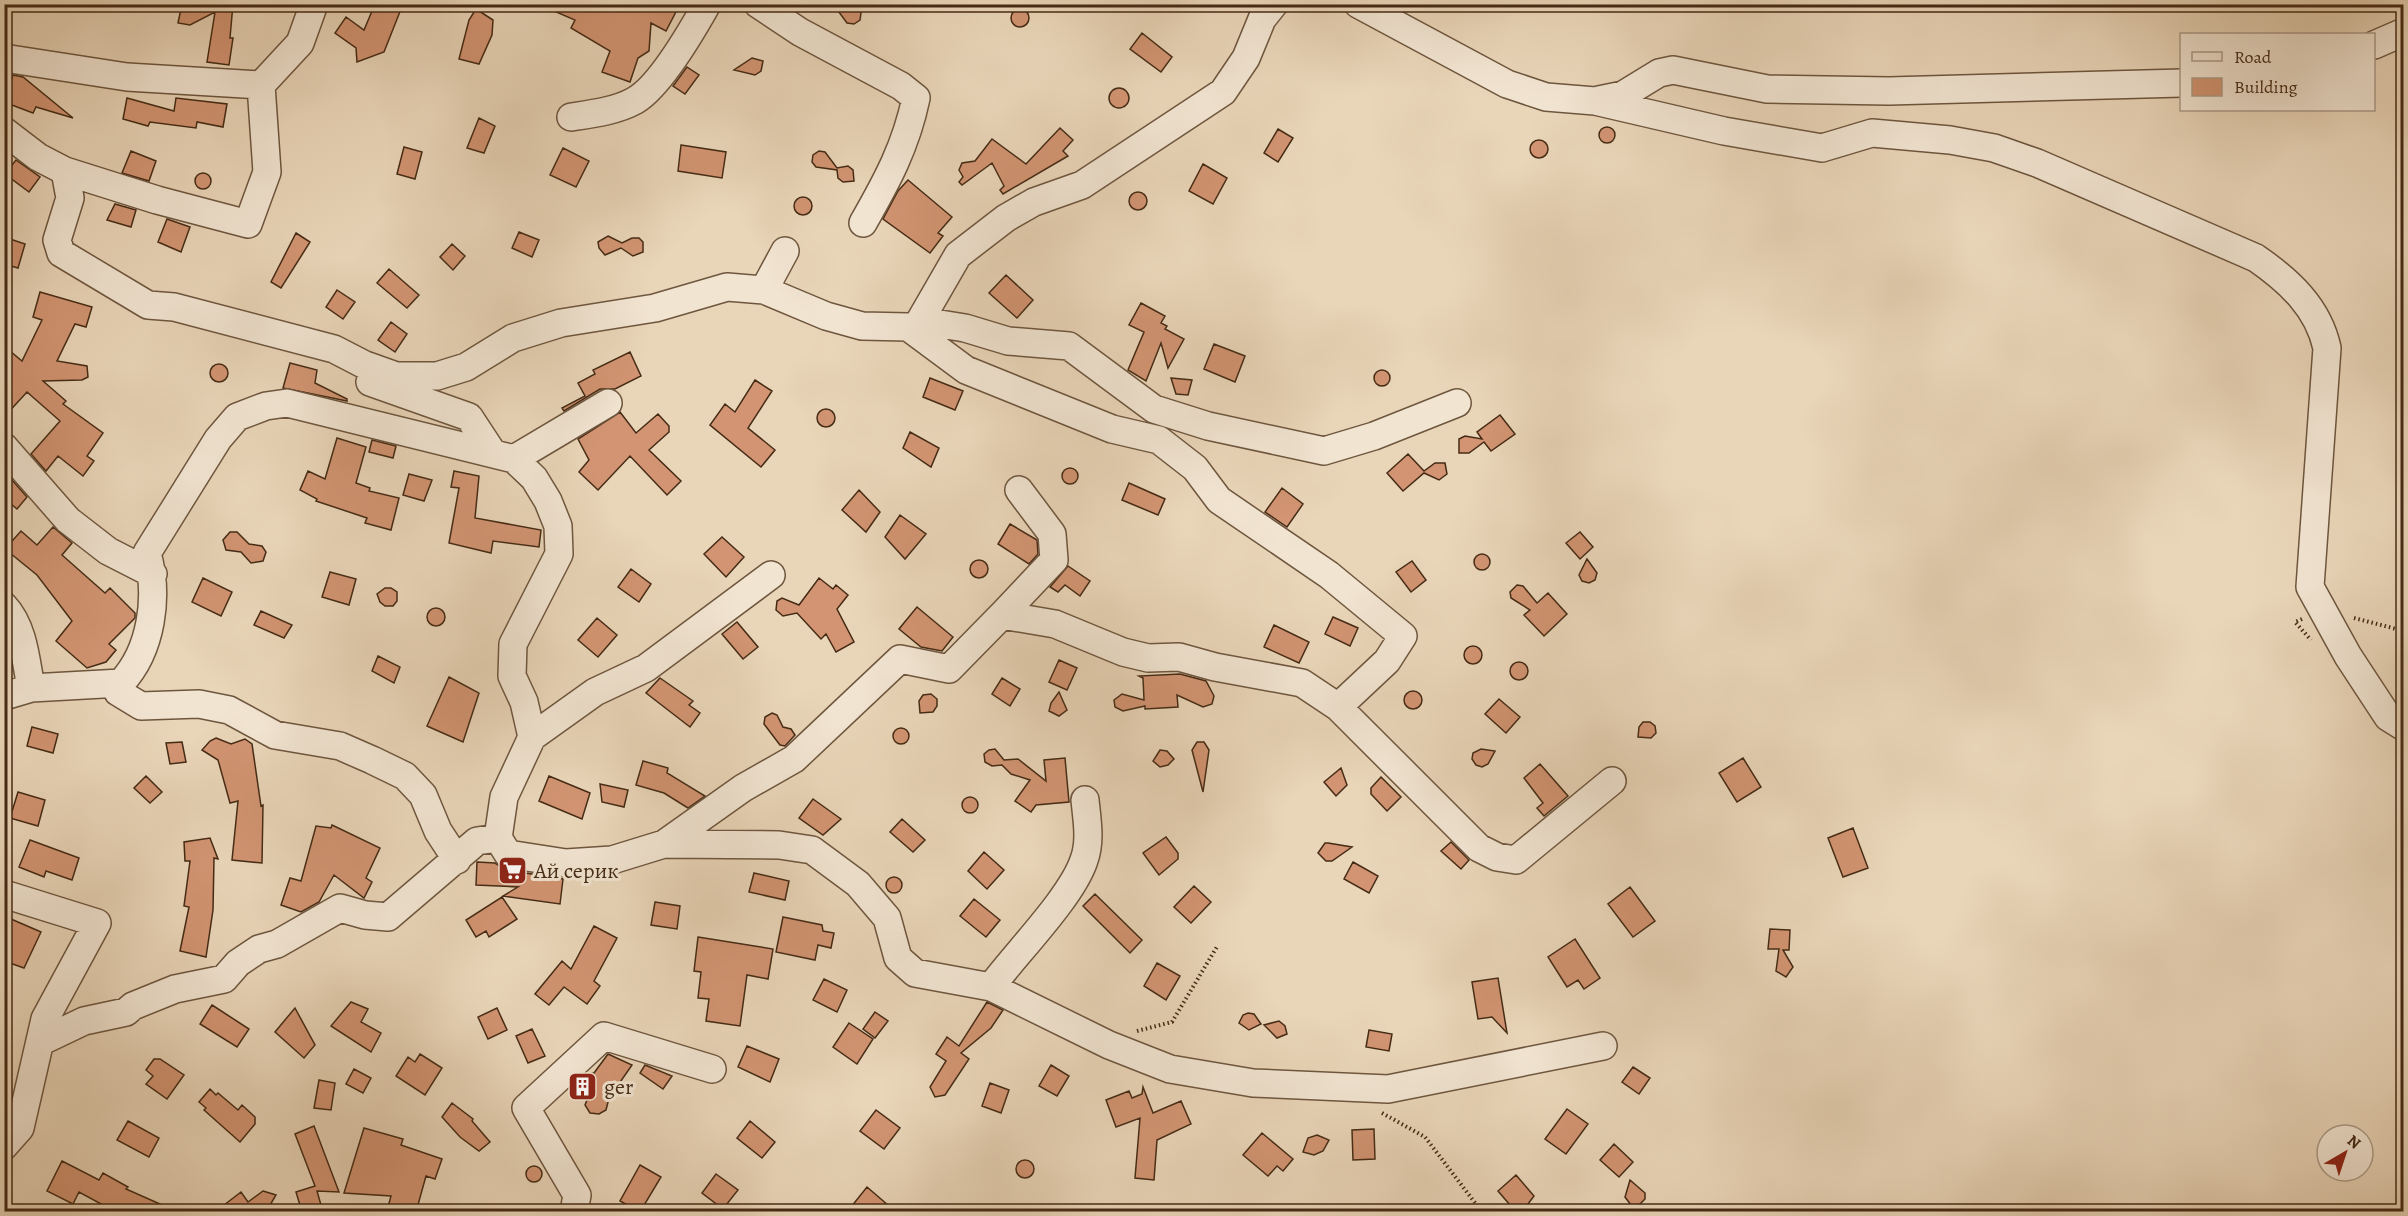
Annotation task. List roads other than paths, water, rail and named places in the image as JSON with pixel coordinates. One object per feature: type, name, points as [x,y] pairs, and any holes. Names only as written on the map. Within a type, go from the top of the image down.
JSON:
[{"type":"street","points":[[4,131],[38,157],[66,171],[157,200],[248,224],[267,172],[261,85],[300,43],[314,4]]},
{"type":"street","points":[[571,117],[595,113],[636,101],[664,71],[707,4]]},
{"type":"street","points":[[758,4],[800,32],[901,86],[916,98],[910,129],[897,162],[863,223]]},
{"type":"street","points":[[912,326],[958,255],[1006,218],[1034,202],[1082,185],[1222,92],[1246,58],[1262,19],[1274,4]]},
{"type":"street","points":[[1358,4],[1507,84],[1546,97],[1595,100],[1791,144],[1822,148],[1872,133],[1950,140],[1994,148],[2037,164],[2256,258],[2280,275],[2302,297],[2315,315],[2327,348],[2310,587],[2348,656],[2388,717],[2403,727]]},
{"type":"street","points":[[4,58],[127,77],[261,85]]},
{"type":"street","points":[[1595,100],[1623,95],[1659,72],[1673,70],[1778,90],[1889,91],[2180,83]]},
{"type":"street","points":[[66,171],[70,198],[57,240],[62,253],[148,305],[174,307],[334,349],[365,365],[396,376],[437,376],[466,367],[513,338],[561,323],[655,308],[727,287],[764,290],[826,316],[862,326],[912,326],[934,323],[965,328],[1008,341],[1069,346],[1154,408],[1208,426],[1324,451],[1457,404]]},
{"type":"street","points":[[764,290],[785,251]]},
{"type":"street","points":[[912,326],[966,370],[1112,429],[1160,440],[1195,468],[1219,500],[1329,575],[1403,636],[1387,661],[1338,707]]},
{"type":"street","points":[[334,349],[367,381],[469,417],[503,456],[534,478],[548,501],[558,526],[559,554],[513,644],[512,676],[524,702],[532,737]]},
{"type":"street","points":[[457,860],[438,831],[423,795],[405,776],[340,746],[275,735],[229,710],[199,704],[141,706],[118,692],[121,683],[134,669],[153,612],[153,574],[147,553],[218,439],[237,417],[266,406],[287,403],[305,406],[503,456],[608,403]]},
{"type":"street","points":[[4,447],[68,520],[108,550],[153,574]]},
{"type":"street","points":[[664,844],[680,830],[716,809],[743,788],[794,759],[900,659],[949,669],[1054,560],[1052,534],[1019,490]]},
{"type":"street","points":[[771,575],[646,668],[595,692],[532,737],[504,797],[498,838],[508,854],[566,862],[612,860],[664,844],[779,845],[812,850],[858,884],[873,901],[887,918],[898,958],[915,973],[991,987],[1099,1041],[1170,1070],[1253,1083],[1388,1089],[1603,1046]]},
{"type":"street","points":[[4,606],[12,615],[23,647],[31,688]]},
{"type":"street","points":[[1002,615],[1055,624],[1123,651],[1148,657],[1179,657],[1215,667],[1302,683],[1338,707],[1479,848],[1497,857],[1516,860],[1612,781]]},
{"type":"street","points":[[4,696],[31,688],[121,683]]},
{"type":"street","points":[[991,987],[1073,884],[1084,860],[1088,839],[1085,800]]},
{"type":"street","points":[[40,1042],[84,1021],[126,1012],[133,1006],[175,989],[224,979],[238,963],[259,949],[277,944],[340,908],[365,915],[388,917],[477,841],[498,838]]},
{"type":"street","points":[[4,894],[98,923],[45,1019],[20,1128],[4,1146]]},
{"type":"street","points":[[574,1212],[577,1195],[526,1108],[604,1036],[712,1070]]},
{"type":"place","name":"Ай серик","points":[[513,870]]},
{"type":"place","name":"ger","points":[[583,1086]]}]
